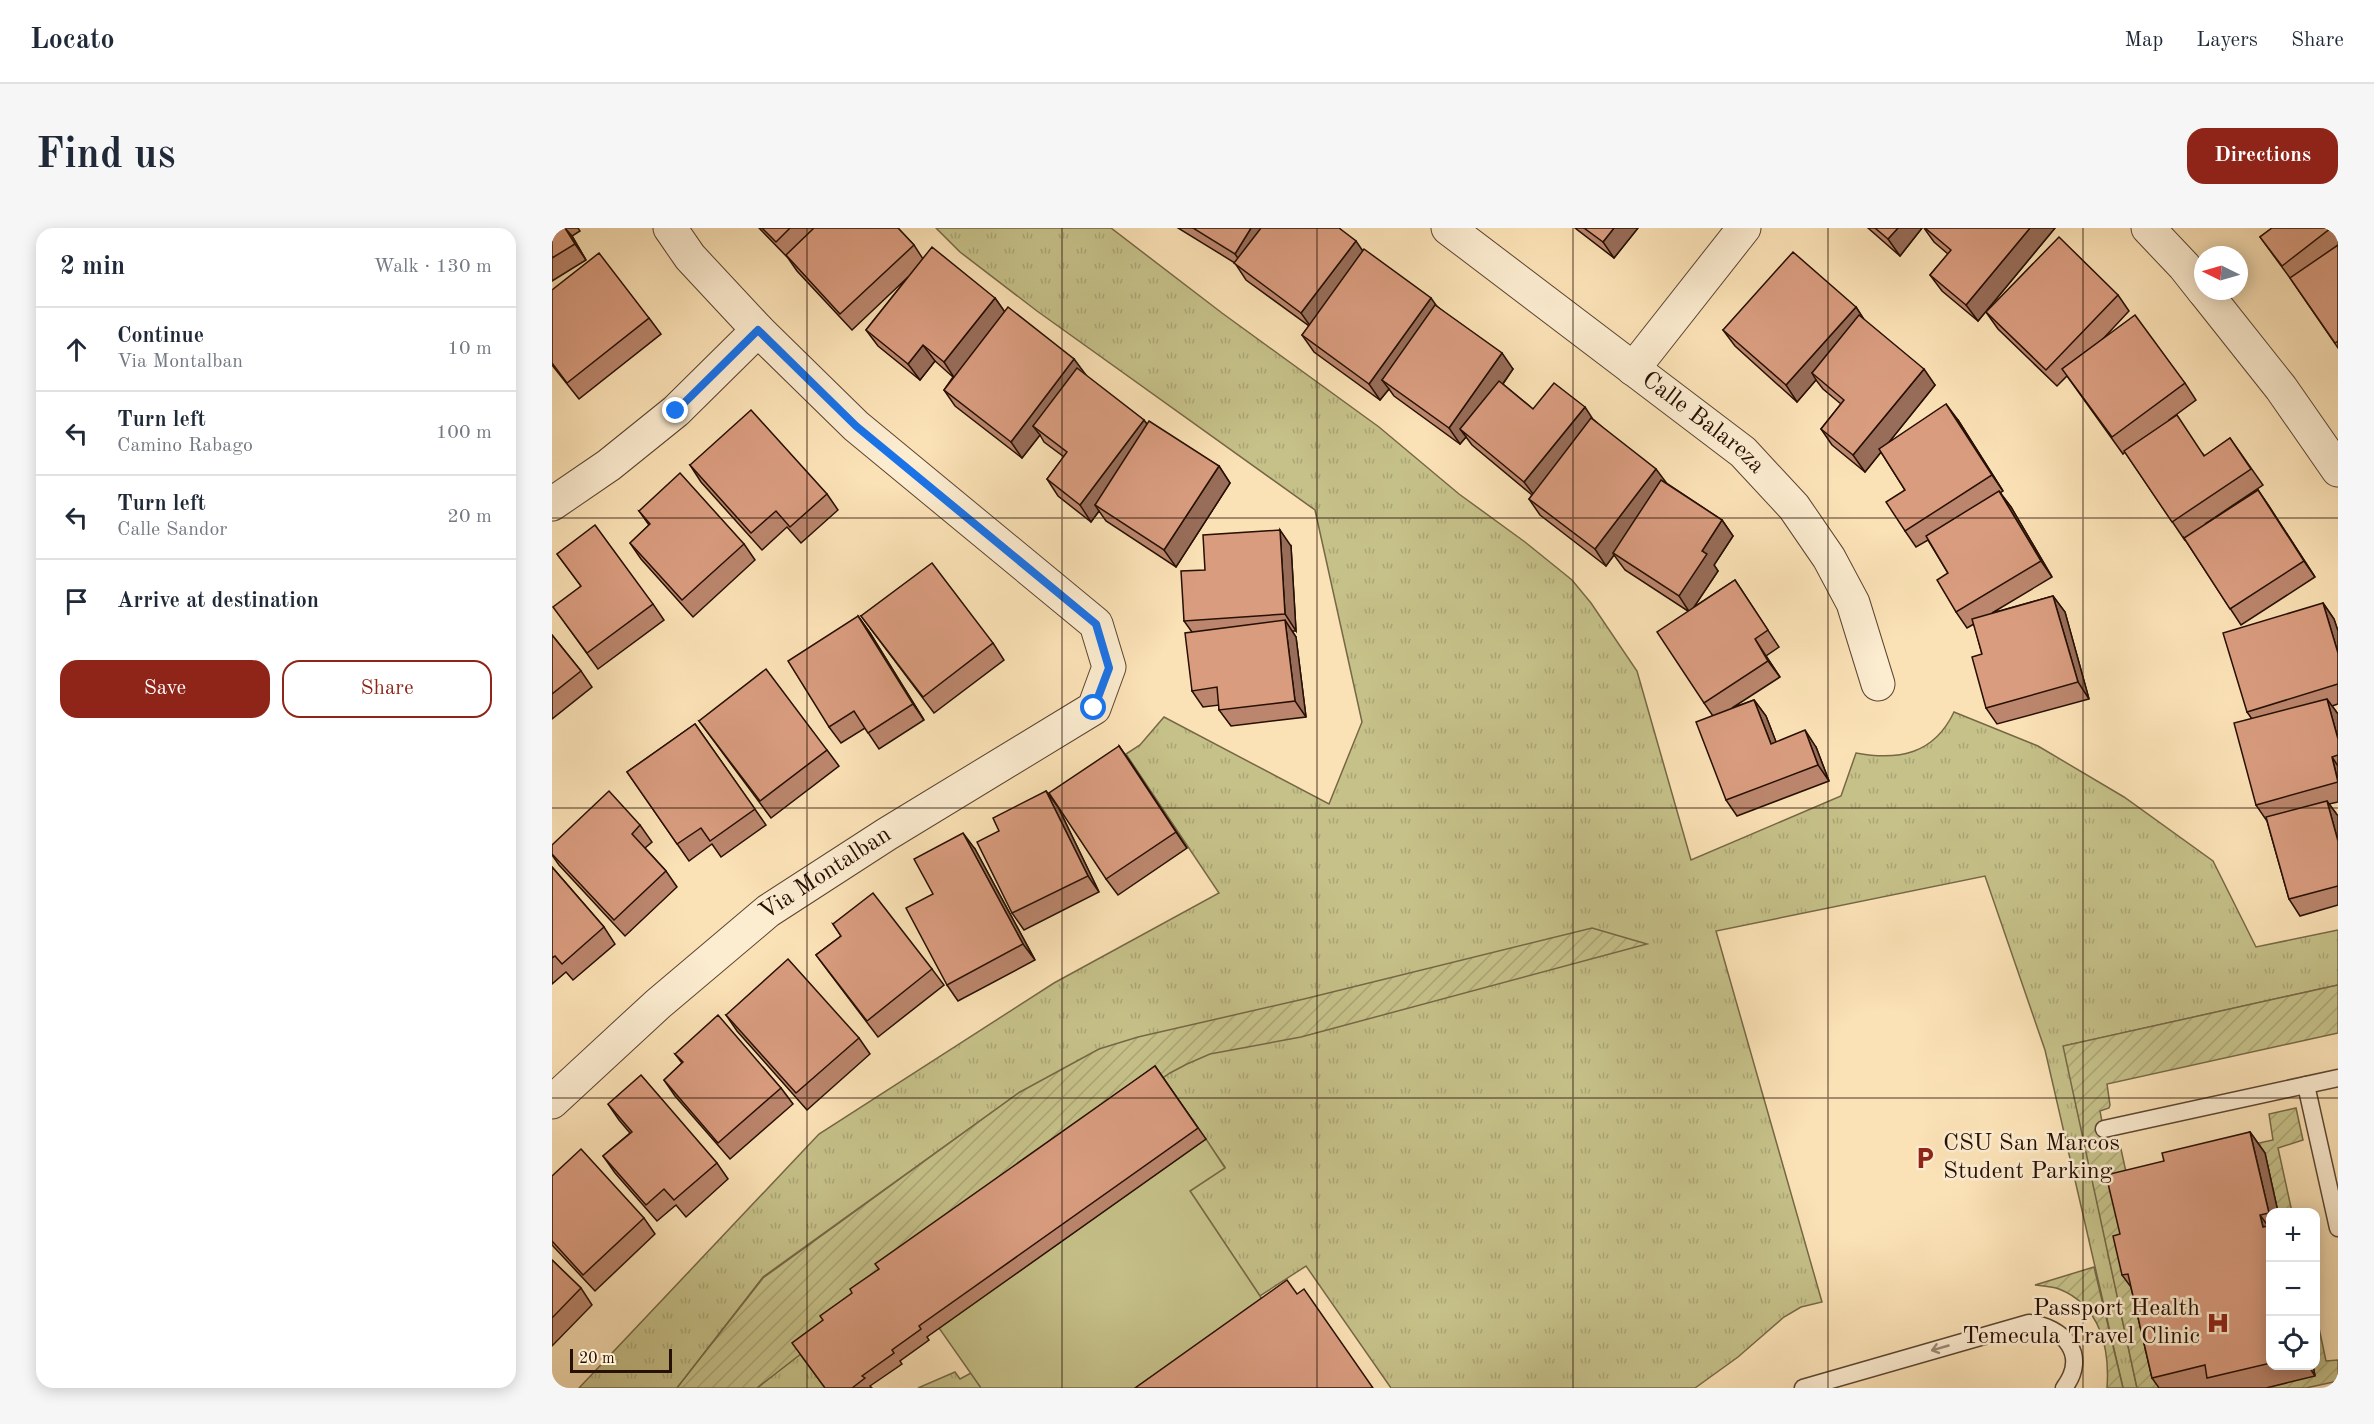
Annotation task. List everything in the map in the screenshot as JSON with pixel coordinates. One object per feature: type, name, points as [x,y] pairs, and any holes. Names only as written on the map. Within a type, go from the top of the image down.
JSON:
[{"type":"street","points":[[552,504],[609,465],[676,411],[758,330],[690,257],[670,228]]},
{"type":"street","name":"Calle Balareza","points":[[1448,228],[1743,452],[1794,507],[1829,558],[1853,603],[1878,684]]},
{"type":"street","points":[[1633,369],[1744,228]]},
{"type":"street","points":[[2148,228],[2194,278]]},
{"type":"street","points":[[2212,300],[2281,388],[2338,470]]},
{"type":"street","name":"Via Montalban","points":[[552,1102],[657,1004],[768,911],[887,834],[1094,708],[1109,668],[1096,624],[856,426],[758,330]]},
{"type":"lane","points":[[2104,1130],[2338,1078]]},
{"type":"lane","points":[[2306,1085],[2338,1227]]},
{"type":"lane","points":[[1803,1388],[2030,1323],[2043,1324],[2058,1332],[2071,1347],[2075,1365],[2070,1380],[2064,1388]]},
{"type":"green space","points":[[936,228],[1111,228],[1222,313],[1379,427],[1459,494],[1572,580],[1591,603],[1637,671],[1691,860],[1841,796],[1856,753],[1901,755],[1926,746],[1946,726],[1954,712],[2038,746],[2124,797],[2213,861],[2256,947],[2338,930],[2338,985],[2064,1046],[2137,1388],[2123,1388],[2045,1050],[1985,876],[1716,931],[1822,1302],[1801,1307],[1784,1317],[1738,1357],[1695,1388],[1391,1388],[1306,1266],[1260,1296],[1190,1191],[1225,1167],[1163,1078],[1020,1092],[763,1277],[677,1388],[579,1388],[819,1134],[1054,983],[1219,893],[1126,754],[1140,745],[1164,717],[1329,804],[1362,722],[1315,510],[1037,311],[960,252]]},
{"type":"green space","points":[[1592,928],[1647,944],[1301,1037],[1210,1054],[1187,1064],[1170,1073],[1100,1122],[757,1388],[677,1388],[763,1278],[1020,1092],[1099,1049],[1138,1037],[1304,999]]},
{"type":"green space","points":[[2338,985],[2338,1033],[2107,1084],[2110,1105],[2109,1108],[2100,1111],[2107,1149],[2118,1146],[2121,1149],[2126,1172],[2273,1140],[2269,1114],[2296,1108],[2303,1140],[2278,1148],[2291,1208],[2266,1208],[2266,1370],[2320,1370],[2320,1333],[2326,1361],[2338,1360],[2338,1381],[2306,1388],[2137,1388],[2063,1046]]},
{"type":"green space","points":[[1206,1139],[1225,1168],[1190,1191],[1268,1308],[1154,1388],[981,1388],[939,1328]]},
{"type":"green space","points":[[2094,1267],[2123,1388],[2107,1388],[2107,1358],[2104,1343],[2093,1317],[2084,1306],[2073,1296],[2059,1289],[2035,1285]]},
{"type":"green space","points":[[800,1354],[825,1388],[757,1388]]},
{"type":"green space","points":[[955,1372],[960,1379],[971,1373],[981,1388],[918,1388]]},
{"type":"building","points":[[552,228],[565,228],[575,244],[552,258]]},
{"type":"building","points":[[762,228],[790,228],[776,242]]},
{"type":"building","points":[[814,228],[898,228],[914,245],[840,314],[786,255]]},
{"type":"building","points":[[1193,228],[1251,228],[1235,254]]},
{"type":"building","points":[[1261,228],[1339,228],[1356,241],[1301,313],[1234,263]]},
{"type":"building","points":[[1584,228],[1614,228],[1603,242]]},
{"type":"building","points":[[1875,228],[1898,228],[1888,239]]},
{"type":"building","points":[[1925,228],[2030,228],[1966,305],[1930,275],[1951,250]]},
{"type":"building","points":[[2272,228],[2331,228],[2282,266],[2260,237]]},
{"type":"building","points":[[2059,237],[2118,295],[2046,370],[1986,312]]},
{"type":"building","points":[[2338,245],[2338,341],[2335,343],[2290,278]]},
{"type":"building","points":[[932,247],[995,298],[944,362],[923,345],[908,364],[866,330]]},
{"type":"building","points":[[1364,249],[1431,298],[1369,384],[1302,335]]},
{"type":"building","points":[[1793,252],[1856,307],[1786,385],[1723,330]]},
{"type":"building","points":[[599,253],[649,318],[567,383],[552,363],[552,290]]},
{"type":"building","points":[[1435,305],[1502,353],[1449,428],[1382,380]]},
{"type":"building","points":[[1008,307],[1074,359],[1011,442],[944,390]]},
{"type":"building","points":[[1859,315],[1924,369],[1853,455],[1821,429],[1844,400],[1812,373]]},
{"type":"building","points":[[2135,315],[2185,383],[2112,437],[2062,369]]},
{"type":"building","points":[[1077,368],[1144,420],[1080,505],[1047,479],[1067,452],[1033,426]]},
{"type":"building","points":[[1499,381],[1533,409],[1554,383],[1585,407],[1524,482],[1460,429]]},
{"type":"building","points":[[1946,404],[1992,475],[1905,531],[1886,502],[1905,490],[1879,449]]},
{"type":"building","points":[[751,410],[827,494],[790,527],[776,511],[751,533],[690,465]]},
{"type":"building","points":[[2177,415],[2204,456],[2230,438],[2251,469],[2172,522],[2124,451]]},
{"type":"building","points":[[1591,418],[1656,469],[1595,549],[1529,499]]},
{"type":"building","points":[[1149,421],[1219,466],[1164,550],[1095,505]]},
{"type":"building","points":[[680,473],[744,544],[682,600],[630,543],[650,524],[639,511]]},
{"type":"building","points":[[1661,480],[1722,520],[1702,551],[1707,554],[1679,596],[1613,553]]},
{"type":"building","points":[[2258,490],[2304,561],[2230,609],[2184,538]]},
{"type":"building","points":[[1999,491],[2041,561],[1956,612],[1937,580],[1948,573],[1926,536]]},
{"type":"building","points":[[595,525],[653,604],[587,653],[553,607],[581,586],[557,554]]},
{"type":"building","points":[[1280,530],[1285,614],[1184,621],[1181,571],[1205,570],[1203,535]]},
{"type":"building","points":[[932,563],[993,643],[923,697],[861,616]]},
{"type":"building","points":[[1735,580],[1768,630],[1755,639],[1768,661],[1704,703],[1657,632]]},
{"type":"building","points":[[2053,596],[2078,682],[1986,708],[1972,657],[1982,654],[1972,619]]},
{"type":"building","points":[[2323,603],[2338,653],[2338,684],[2247,712],[2223,633]]},
{"type":"building","points":[[858,616],[913,704],[868,733],[854,711],[829,727],[788,661]]},
{"type":"building","points":[[1285,620],[1295,701],[1219,710],[1217,687],[1192,691],[1185,633]]},
{"type":"building","points":[[552,635],[581,671],[552,694]]},
{"type":"building","points":[[766,669],[827,750],[760,801],[699,721]]},
{"type":"building","points":[[2327,699],[2338,739],[2338,755],[2332,757],[2338,782],[2256,805],[2234,723]]},
{"type":"building","points":[[1754,700],[1771,744],[1805,730],[1818,765],[1726,800],[1696,722]]},
{"type":"building","points":[[695,724],[755,809],[710,841],[701,828],[677,844],[627,772]]},
{"type":"building","points":[[1119,746],[1176,832],[1106,879],[1049,793]]},
{"type":"building","points":[[609,791],[640,825],[632,834],[666,871],[614,920],[552,854],[552,845]]},
{"type":"building","points":[[1046,791],[1088,876],[1012,913],[977,842],[999,831],[993,818]]},
{"type":"building","points":[[2327,801],[2338,841],[2338,886],[2289,899],[2266,817]]},
{"type":"building","points":[[963,833],[1023,944],[947,985],[906,908],[933,894],[914,859]]},
{"type":"building","points":[[552,867],[604,927],[562,964],[555,956],[552,958]]},
{"type":"building","points":[[873,893],[932,969],[867,1021],[816,955],[841,936],[833,924]]},
{"type":"building","points":[[788,959],[859,1038],[796,1093],[726,1015]]},
{"type":"building","points":[[718,1015],[781,1088],[718,1143],[664,1080],[683,1062],[675,1054]]},
{"type":"building","points":[[1155,1066],[1198,1128],[919,1326],[921,1329],[892,1350],[894,1353],[862,1376],[865,1378],[852,1388],[825,1388],[792,1343],[823,1320],[820,1316],[852,1293],[850,1289],[879,1269],[875,1264]]},
{"type":"building","points":[[641,1075],[717,1163],[674,1200],[664,1189],[646,1205],[603,1156],[632,1132],[608,1104]]},
{"type":"building","points":[[2250,1132],[2268,1208],[2266,1214],[2260,1215],[2263,1227],[2266,1226],[2266,1364],[2207,1378],[2205,1365],[2152,1378],[2128,1274],[2122,1275],[2113,1236],[2120,1234],[2106,1175],[2164,1161],[2162,1153]]},
{"type":"building","points":[[581,1149],[644,1218],[583,1275],[552,1241],[552,1176]]},
{"type":"building","points":[[552,1260],[581,1288],[552,1318]]},
{"type":"building","points":[[1287,1280],[1297,1294],[1304,1289],[1373,1388],[1135,1388]]},
{"type":"place","name":"CSU San Marcos Student Parking","points":[[1925,1158]]},
{"type":"place","name":"Passport Health Temecula Travel Clinic","points":[[2218,1323]]},
{"type":"route","points":[[676,411],[758,330],[856,426],[1096,624],[1109,668],[1094,708]]}]
